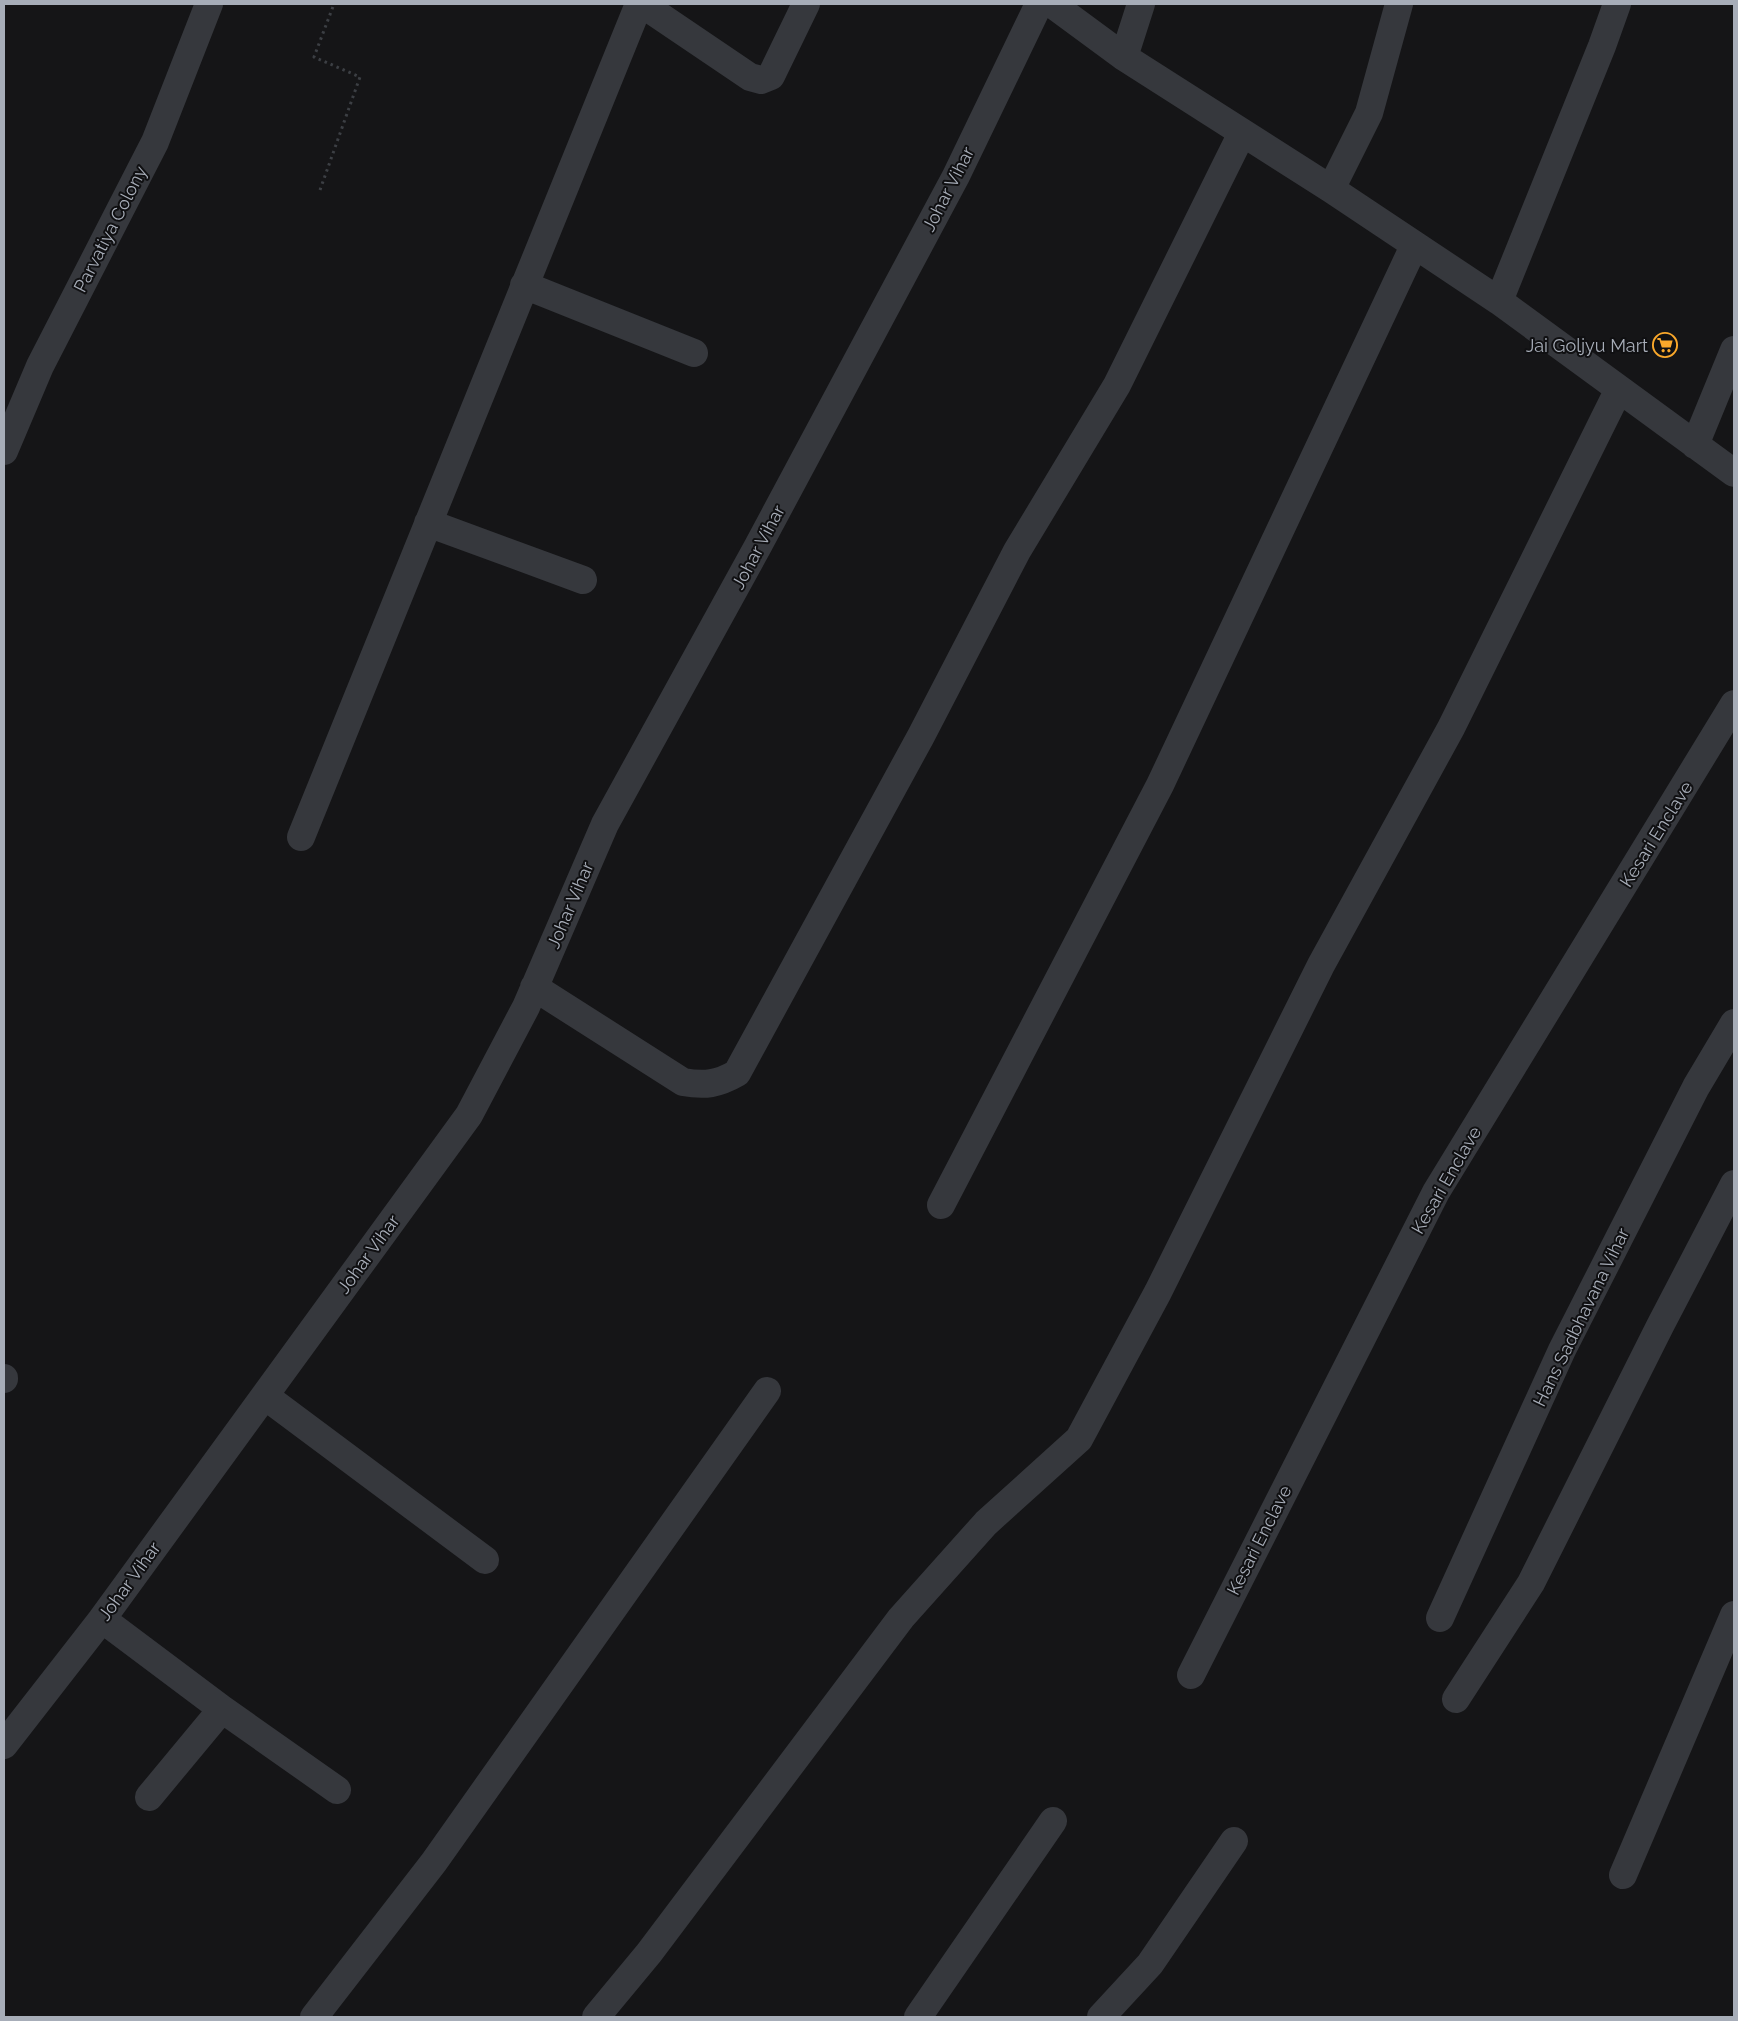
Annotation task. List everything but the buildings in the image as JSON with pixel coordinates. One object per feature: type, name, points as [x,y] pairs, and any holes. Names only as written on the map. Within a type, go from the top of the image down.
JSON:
[{"type":"street","name":"Parvatiya Colony","points":[[4,451],[40,366],[155,142],[209,4]]},
{"type":"street","points":[[301,837],[524,285],[641,4],[750,77],[761,80],[771,76],[806,4]]},
{"type":"street","name":"Johar Vihar","points":[[4,1745],[102,1619],[469,1116],[526,1007],[605,824],[758,546],[951,185],[1039,4]]},
{"type":"street","points":[[1052,4],[1124,57],[1331,189],[1499,301],[1734,473]]},
{"type":"street","points":[[1124,57],[1141,4]]},
{"type":"street","points":[[1331,189],[1369,112],[1399,4]]},
{"type":"street","points":[[1499,301],[1602,46],[1617,4]]},
{"type":"street","points":[[534,987],[683,1082],[698,1084],[722,1082],[737,1073],[921,736],[1017,551],[1117,384],[1242,133]]},
{"type":"street","points":[[940,1206],[1160,785],[1414,246]]},
{"type":"street","points":[[524,285],[694,353]]},
{"type":"street","points":[[1695,445],[1734,350]]},
{"type":"street","points":[[596,2017],[649,1953],[901,1618],[986,1523],[1079,1439],[1158,1292],[1321,965],[1451,728],[1619,389]]},
{"type":"street","points":[[428,523],[583,580]]},
{"type":"street","name":"Kesari Enclave","points":[[1191,1675],[1436,1192],[1734,704]]},
{"type":"street","name":"Hans Sadbhavana Vihar","points":[[1440,1618],[1562,1350],[1696,1086],[1734,1023]]},
{"type":"street","points":[[1456,1699],[1531,1583],[1660,1326],[1734,1184]]},
{"type":"street","points":[[314,2017],[434,1862],[767,1391]]},
{"type":"street","points":[[265,1396],[485,1560]]},
{"type":"street","points":[[1623,1875],[1734,1615]]},
{"type":"street","points":[[102,1619],[222,1709],[337,1790]]},
{"type":"street","points":[[149,1797],[222,1709]]},
{"type":"street","points":[[918,2017],[1054,1821]]},
{"type":"street","points":[[1101,2017],[1150,1964],[1234,1841]]},
{"type":"path","points":[[320,190],[360,76],[314,57],[334,4]]},
{"type":"place","name":"Jai Goljyu Mart","points":[[1665,345]]}]
